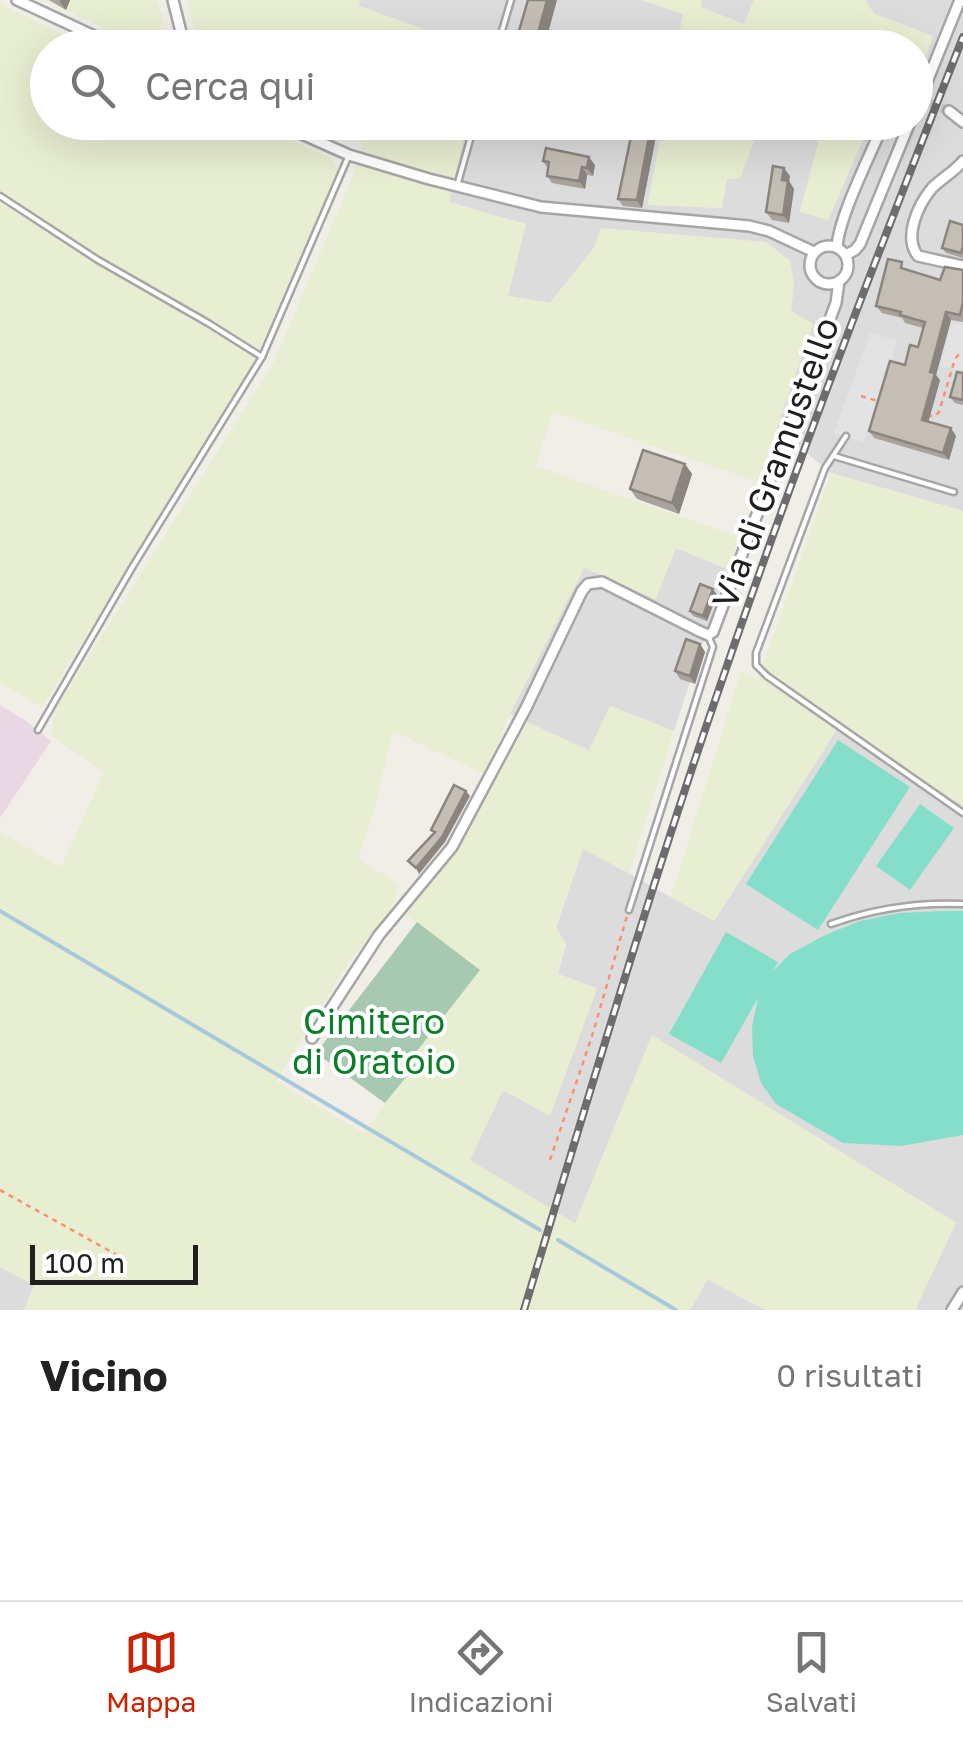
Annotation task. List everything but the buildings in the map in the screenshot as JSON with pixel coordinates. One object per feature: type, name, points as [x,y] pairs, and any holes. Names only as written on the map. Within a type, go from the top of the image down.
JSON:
[{"type":"street","points":[[16,0],[81,30]]},
{"type":"street","points":[[173,0],[180,30]]},
{"type":"street","points":[[933,67],[960,0]]},
{"type":"street","points":[[948,111],[963,122]]},
{"type":"street","points":[[317,140],[349,154],[456,186],[563,210],[760,228],[814,252]]},
{"type":"street","points":[[877,140],[838,238],[842,251],[847,272],[839,281],[822,283],[812,275],[810,263],[814,252],[823,246],[842,251],[855,250],[860,244],[903,140]]},
{"type":"street","points":[[963,160],[924,200],[911,241],[918,256],[963,266]]},
{"type":"street","name":"Via di Gramustello","points":[[312,1038],[379,935],[452,848],[588,584],[602,582],[708,635],[714,632],[836,303],[839,281]]},
{"type":"street","points":[[952,1310],[963,1292]]},
{"type":"lane","points":[[503,30],[512,0]]},
{"type":"lane","points":[[456,186],[470,140]]},
{"type":"lane","points":[[38,730],[262,357],[349,154]]},
{"type":"lane","points":[[0,196],[98,260],[262,357]]},
{"type":"lane","points":[[846,436],[825,468],[756,653],[756,665],[963,814]]},
{"type":"lane","points":[[834,456],[954,492]]},
{"type":"lane","points":[[629,910],[713,648],[708,635]]},
{"type":"lane","points":[[831,924],[899,905],[963,904]]},
{"type":"path","points":[[928,416],[935,416],[940,410],[954,359],[961,352]]},
{"type":"path","points":[[861,396],[895,406]]},
{"type":"path","points":[[550,1160],[629,910]]},
{"type":"path","points":[[0,1190],[126,1260]]},
{"type":"shaded area","points":[[360,0],[642,0],[683,14],[680,30],[424,30],[358,6]]},
{"type":"shaded area","points":[[702,0],[754,0],[744,24],[700,7]]},
{"type":"shaded area","points":[[865,0],[963,0],[963,511],[831,473],[776,428],[813,324],[791,311],[794,283],[594,248],[550,303],[507,296],[449,202],[463,140],[660,140],[648,204],[721,208],[727,179],[740,178],[755,140],[819,140],[800,211],[828,220],[863,140],[933,140],[933,30],[917,30],[874,14]]},
{"type":"shaded area","points":[[952,324],[963,325],[963,371],[940,366]]},
{"type":"shaded area","points":[[870,333],[897,340],[864,442],[834,433]]},
{"type":"shaded area","points":[[676,548],[727,569],[674,731],[611,706],[589,751],[510,714],[584,567],[655,599]]},
{"type":"shaded area","points":[[0,705],[51,741],[0,818]]},
{"type":"shaded area","points":[[839,726],[963,806],[963,1310],[915,1310],[955,1222],[652,1036],[575,1224],[469,1160],[503,1090],[549,1115],[596,988],[558,974],[566,944],[556,928],[583,848],[714,921]]},
{"type":"shaded area","points":[[838,740],[910,787],[818,930],[746,884]]},
{"type":"shaded area","points":[[920,804],[954,828],[910,890],[876,866]]},
{"type":"shaded area","points":[[963,911],[963,1135],[901,1146],[843,1143],[776,1104],[761,1083],[753,1056],[752,1027],[758,998],[721,1063],[669,1034],[726,932],[778,962],[773,971],[790,954],[860,921],[899,913]]},
{"type":"shaded area","points":[[0,1267],[34,1285],[24,1310],[0,1310]]},
{"type":"shaded area","points":[[707,1279],[765,1310],[690,1310]]},
{"type":"green space","points":[[44,0],[157,0],[162,16],[160,30],[108,30]]},
{"type":"green space","points":[[187,0],[360,0],[359,6],[426,30],[195,30]]},
{"type":"green space","points":[[642,0],[702,0],[701,7],[744,24],[754,0],[865,0],[874,14],[917,30],[680,30],[683,14]]},
{"type":"green space","points":[[0,4],[54,30],[30,30],[30,140],[289,140],[331,158],[338,170],[251,368],[42,707],[0,683]]},
{"type":"green space","points":[[356,140],[463,140],[449,202],[526,224],[508,296],[551,303],[594,248],[601,228],[766,242],[790,261],[794,283],[791,311],[813,324],[758,482],[553,412],[535,466],[739,537],[727,569],[676,548],[656,599],[584,568],[484,774],[393,731],[358,859],[399,884],[388,916],[349,961],[276,1081],[365,1134],[415,1065],[410,1060],[479,970],[404,913],[456,849],[492,779],[528,723],[589,750],[610,706],[674,731],[629,873],[583,849],[556,928],[566,944],[558,974],[597,989],[550,1116],[503,1090],[470,1160],[575,1223],[652,1035],[956,1223],[915,1310],[765,1310],[708,1279],[690,1310],[24,1310],[34,1285],[0,1267],[0,832],[61,867],[104,772],[51,736],[55,710],[274,362],[353,176],[363,143]]},
{"type":"green space","points":[[660,140],[755,140],[740,178],[727,179],[722,208],[648,205]]},
{"type":"green space","points":[[819,140],[863,140],[828,220],[800,212]]},
{"type":"green space","points":[[831,473],[963,511],[963,806],[839,726],[714,921],[671,897],[741,672],[758,679]]},
{"type":"green space","name":"Cimitero di Oratoio","points":[[417,922],[480,970],[410,1060],[416,1065],[385,1103],[316,1053]]},
{"type":"waterway","points":[[0,911],[540,1230]]},
{"type":"waterway","points":[[558,1240],[676,1310]]},
{"type":"tunnel","points":[[933,104],[949,111]]},
{"type":"railway","points":[[933,114],[963,37]]},
{"type":"railway","points":[[524,1310],[643,921],[719,689],[807,443],[923,140]]}]
